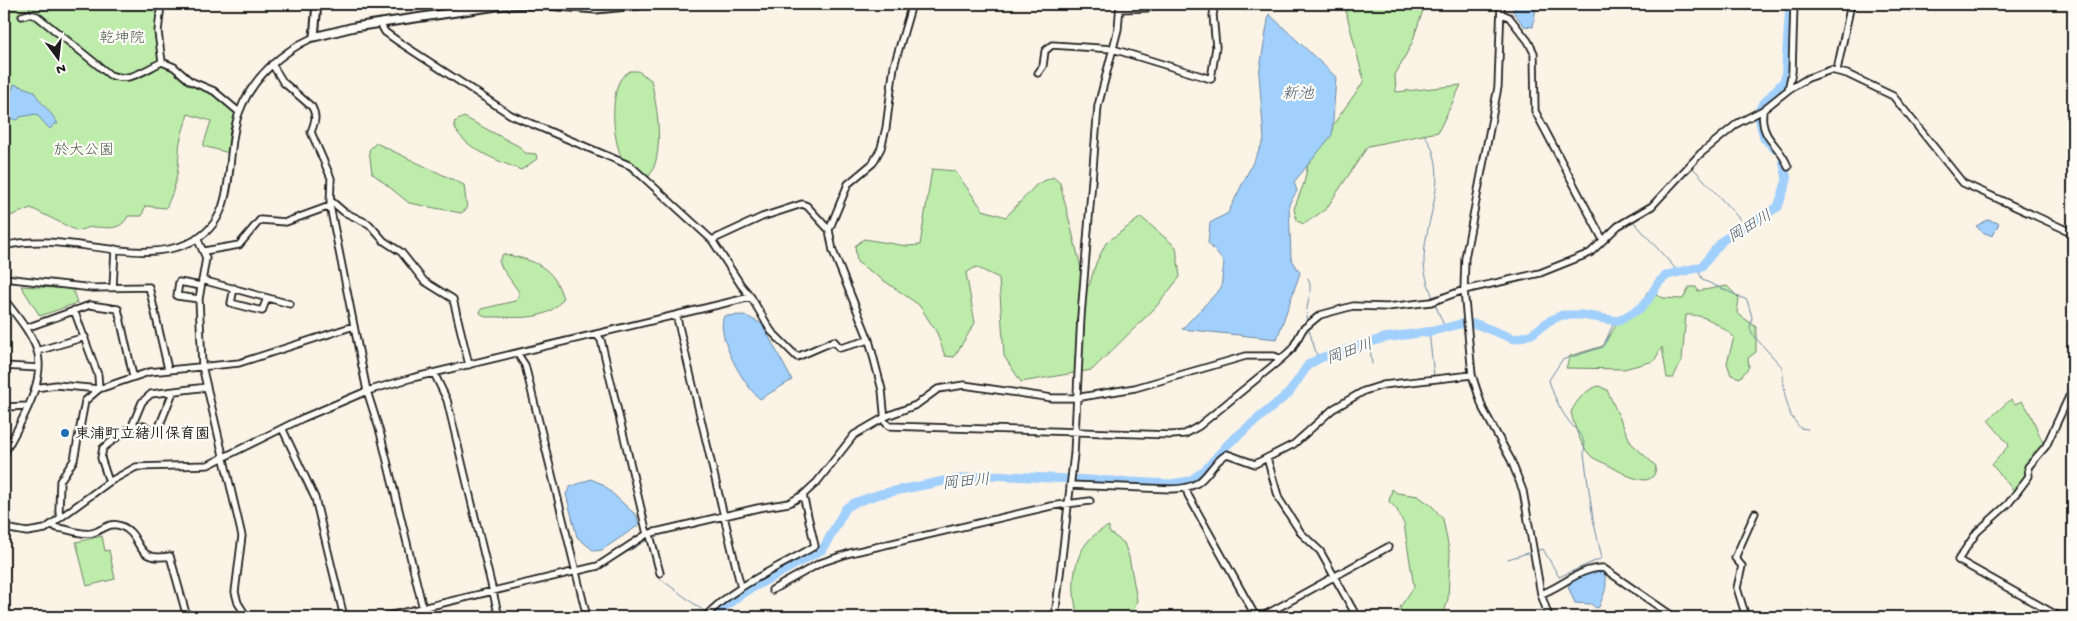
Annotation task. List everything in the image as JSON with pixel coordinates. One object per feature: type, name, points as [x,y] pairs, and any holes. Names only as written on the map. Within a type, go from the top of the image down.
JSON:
[{"type":"main road","points":[[316,4],[314,37],[334,31],[504,5],[631,7],[648,4]]},
{"type":"street","points":[[161,4],[158,32],[162,62]]},
{"type":"street","points":[[912,4],[894,66],[886,128],[881,148],[873,163],[848,184],[829,230],[829,240],[836,260],[869,340],[882,390],[885,424],[889,426],[1185,434],[1199,426],[1281,359],[1292,349],[1303,329],[1311,320],[1320,315],[1353,306],[1387,307],[1431,302],[1464,290],[1540,273],[1590,252],[1618,226],[1652,206],[1711,145],[1738,123],[1761,111],[1788,90],[1816,75],[1837,70],[1892,96],[1963,183],[2073,234]]},
{"type":"street","points":[[1055,617],[1076,432],[1075,398],[1098,106],[1113,49],[1120,6],[1148,8],[1154,4]]},
{"type":"street","points":[[1038,73],[1043,66],[1045,51],[1052,45],[1113,49],[1211,79],[1216,47],[1213,16],[1215,4]]},
{"type":"street","points":[[1501,4],[1498,87],[1466,258],[1464,290],[1472,375],[1482,409],[1512,460],[1523,491],[1541,594],[1549,617]]},
{"type":"street","points":[[1788,90],[1792,72],[1794,4]]},
{"type":"street","points":[[1837,70],[1851,4]]},
{"type":"street","points":[[22,16],[29,14],[37,16],[110,75],[119,78],[131,77],[162,62],[174,67],[190,81],[214,91],[239,112]]},
{"type":"street","points":[[1502,14],[1509,17],[1528,41],[1534,53],[1535,111],[1603,240]]},
{"type":"street","points":[[380,24],[385,32],[399,42],[511,115],[631,166],[712,240],[751,297],[771,331],[797,357],[834,341],[840,348],[869,340]]},
{"type":"street","points":[[4,262],[4,247],[20,242],[37,241],[115,249],[161,250],[180,246],[197,238],[214,222],[226,198],[233,137],[239,112],[255,83],[272,64],[297,45],[314,37]]},
{"type":"street","points":[[272,64],[283,82],[312,106],[315,112],[316,118],[311,132],[331,178],[330,203],[367,391],[380,432],[425,617]]},
{"type":"street","points":[[1761,111],[1767,135],[1782,152],[1788,167]]},
{"type":"street","points":[[204,251],[239,244],[260,220],[286,222],[330,203]]},
{"type":"street","points":[[330,203],[369,224],[384,241],[401,252],[424,281],[453,299],[469,365]]},
{"type":"street","points":[[712,240],[762,217],[802,204],[811,210],[829,230]]},
{"type":"street","points":[[197,238],[206,258],[199,299],[202,366],[242,536],[235,592],[238,603],[247,617]]},
{"type":"street","points":[[113,287],[115,249]]},
{"type":"street","points":[[4,278],[93,288],[149,287],[168,369]]},
{"type":"street","points":[[199,299],[177,296],[179,282],[202,283],[234,288],[290,304]]},
{"type":"street","points":[[234,288],[231,303],[262,311],[267,298]]},
{"type":"street","points":[[4,528],[35,532],[52,525],[61,516],[109,482],[136,467],[208,465],[283,430],[303,418],[367,391],[434,373],[751,297]]},
{"type":"street","points":[[4,299],[26,328],[37,351],[39,368],[35,388],[28,406],[4,454]]},
{"type":"street","points":[[26,328],[90,305],[118,309],[134,376]]},
{"type":"street","points":[[74,310],[98,375],[99,389]]},
{"type":"street","points":[[672,316],[677,318],[741,588]]},
{"type":"street","points":[[61,516],[59,511],[60,480],[74,460],[85,401],[99,389],[134,376],[168,369],[239,363],[354,326]]},
{"type":"street","points":[[596,334],[601,340],[660,573]]},
{"type":"street","points":[[37,351],[85,337]]},
{"type":"street","points":[[517,353],[525,365],[587,617]]},
{"type":"street","points":[[384,617],[598,566],[649,534],[758,508],[781,506],[803,495],[817,482],[854,435],[884,418],[909,408],[938,389],[956,386],[976,386],[1052,398],[1075,398],[1135,388],[1246,356],[1274,356],[1281,359]]},
{"type":"street","points":[[4,366],[39,368]]},
{"type":"street","points":[[434,373],[447,400],[498,617]]},
{"type":"street","points":[[1070,484],[1171,489],[1186,488],[1204,479],[1227,454],[1250,464],[1267,458],[1294,444],[1333,409],[1364,391],[1383,385],[1472,375]]},
{"type":"street","points":[[35,388],[56,385],[99,389]]},
{"type":"street","points":[[109,482],[101,458],[103,448],[132,426],[142,402],[151,394],[207,387]]},
{"type":"street","points":[[2060,617],[1958,560],[1977,532],[2008,504],[2029,476],[2028,467],[2046,446],[2073,388]]},
{"type":"street","points":[[132,426],[144,426],[157,432],[173,392]]},
{"type":"street","points":[[4,406],[28,406]]},
{"type":"street","points":[[283,430],[315,498],[344,617]]},
{"type":"street","points":[[1267,458],[1279,499],[1301,533],[1320,551],[1357,617]]},
{"type":"street","points":[[1186,488],[1188,495],[1256,617]]},
{"type":"street","points":[[705,617],[713,608],[741,588],[814,546],[803,495]]},
{"type":"street","points":[[772,590],[830,558],[996,518],[1090,501]]},
{"type":"street","points":[[1746,617],[1737,588],[1742,566],[1735,558],[1755,514]]},
{"type":"street","points":[[52,525],[57,528],[92,533],[113,524],[120,525],[126,528],[145,554],[158,558],[170,556],[187,617]]},
{"type":"street","points":[[1261,617],[1388,547]]},
{"type":"street","points":[[1541,594],[1554,589],[1576,575],[1603,568],[1674,617]]},
{"type":"green space","name":"於大公園","points":[[4,4],[29,4],[30,12],[111,77],[118,79],[131,78],[143,74],[161,63],[171,68],[181,79],[213,95],[237,113],[229,153],[203,146],[211,121],[188,114],[180,142],[176,181],[166,208],[145,206],[142,216],[128,216],[117,227],[91,227],[77,231],[31,208],[10,216],[4,215],[6,203],[4,202]]},
{"type":"green space","name":"乾坤院","points":[[31,4],[157,4],[155,34],[159,61],[128,76],[113,73],[30,10]]},
{"type":"green space","points":[[1344,4],[1417,4],[1424,7],[1412,43],[1395,75],[1396,92],[1461,85],[1438,132],[1368,146],[1326,209],[1304,224],[1297,221],[1294,209],[1304,183],[1309,159],[1364,81]]},
{"type":"green space","points":[[630,71],[638,71],[651,80],[658,118],[659,132],[656,160],[652,172],[645,181],[634,176],[626,166],[616,138],[614,107],[616,93],[620,80]]},
{"type":"green space","points":[[464,117],[520,147],[525,153],[536,154],[537,159],[521,170],[481,152],[471,146],[457,131],[454,122]]},
{"type":"green space","points":[[376,143],[464,185],[467,209],[461,213],[409,203],[372,173],[369,150]]},
{"type":"green space","points":[[932,169],[955,171],[983,210],[1006,217],[1037,184],[1053,177],[1060,183],[1085,284],[1089,286],[1096,263],[1106,243],[1141,217],[1176,247],[1180,277],[1155,308],[1092,370],[1021,382],[1004,356],[999,278],[976,267],[966,273],[975,323],[954,357],[945,356],[937,333],[919,305],[857,262],[855,246],[864,239],[907,246],[920,245]]},
{"type":"green space","points":[[503,254],[524,259],[541,266],[554,279],[563,299],[556,307],[547,312],[528,317],[486,317],[480,313],[481,309],[515,301],[519,296],[519,292],[499,261]]},
{"type":"green space","points":[[21,286],[73,289],[77,303],[40,316]]},
{"type":"green space","points":[[1727,286],[1739,298],[1737,313],[1756,327],[1756,352],[1748,358],[1749,367],[1740,378],[1731,375],[1727,363],[1734,337],[1712,321],[1693,315],[1686,315],[1682,360],[1673,378],[1667,378],[1662,347],[1654,361],[1624,369],[1566,368],[1570,356],[1603,346],[1616,325],[1638,313],[1647,292],[1664,298],[1683,299],[1689,287],[1696,287],[1698,291]]},
{"type":"green space","points":[[1599,386],[1607,390],[1631,443],[1656,466],[1654,474],[1650,479],[1637,479],[1593,458],[1583,445],[1571,412],[1582,396],[1594,387]]},
{"type":"green space","points":[[2011,399],[2015,404],[2022,401],[2026,406],[2044,445],[2026,466],[2025,480],[2015,492],[1992,465],[2009,445],[1988,420]]},
{"type":"green space","points":[[1392,489],[1397,493],[1418,496],[1432,506],[1443,519],[1450,555],[1448,599],[1443,617],[1402,616],[1400,607],[1414,587],[1404,524],[1396,508],[1389,502]]},
{"type":"green space","points":[[1109,526],[1109,532],[1124,543],[1129,557],[1137,600],[1132,617],[1078,617],[1074,591],[1076,565],[1087,542]]},
{"type":"green space","points":[[102,536],[105,551],[109,550],[115,579],[87,586],[76,542]]},
{"type":"water","points":[[1522,4],[1534,4],[1536,7],[1533,27],[1524,26],[1512,10]]},
{"type":"water","name":"新池","points":[[1269,14],[1336,77],[1332,135],[1294,182],[1297,191],[1289,204],[1291,258],[1300,273],[1277,339],[1182,329],[1221,288],[1224,262],[1208,243],[1210,223],[1228,213],[1264,140],[1259,74]]},
{"type":"water","points":[[14,84],[34,91],[58,124],[54,124],[50,129],[36,114],[20,117],[18,120],[7,118],[4,110],[4,90],[13,89]]},
{"type":"water","points":[[1988,220],[1999,223],[1993,236],[1982,232],[1976,226]]},
{"type":"water","points":[[744,315],[762,324],[792,380],[760,399],[753,393],[739,372],[727,348],[724,336],[722,325],[724,316]]},
{"type":"water","points":[[591,479],[602,484],[637,516],[639,525],[602,550],[594,551],[577,537],[566,494],[570,487]]},
{"type":"water","points":[[1603,572],[1606,585],[1599,607],[1596,608],[1591,604],[1575,603],[1568,587],[1571,583],[1583,575]]},
{"type":"waterway","name":"岡田川","points":[[1775,149],[1764,138],[1758,113],[1763,104],[1785,80],[1790,4]]},
{"type":"waterway","points":[[1424,134],[1433,150],[1437,182],[1427,232],[1424,265],[1433,298]]},
{"type":"waterway","name":"岡田川","points":[[712,617],[741,594],[823,549],[846,508],[856,502],[880,494],[944,481],[990,475],[1171,484],[1190,481],[1206,469],[1229,443],[1289,393],[1308,365],[1320,358],[1384,338],[1433,331],[1460,324],[1476,324],[1514,339],[1532,334],[1549,321],[1562,315],[1582,315],[1618,321],[1641,308],[1659,282],[1667,275],[1701,267],[1723,240],[1778,207],[1787,180],[1783,159]]},
{"type":"waterway","points":[[1693,168],[1746,226]]},
{"type":"waterway","points":[[1634,222],[1674,267],[1676,272]]},
{"type":"waterway","points":[[1697,269],[1703,280],[1747,300],[1752,317],[1750,328],[1752,334],[1782,367],[1785,396],[1791,416],[1800,428],[1808,429]]},
{"type":"waterway","points":[[1307,323],[1306,312],[1310,294],[1308,278]]},
{"type":"waterway","points":[[1435,304],[1445,328]]},
{"type":"waterway","points":[[1535,551],[1543,549],[1559,577],[1602,558],[1593,519],[1584,442],[1562,411],[1549,380],[1562,360],[1603,347],[1614,322]]},
{"type":"waterway","points":[[1308,327],[1318,359]]},
{"type":"waterway","points":[[1429,332],[1434,376]]},
{"type":"waterway","points":[[1342,350],[1344,355],[1370,348],[1372,364]]},
{"type":"waterway","points":[[597,570],[649,539]]},
{"type":"waterway","points":[[1508,559],[1531,552]]},
{"type":"waterway","points":[[657,572],[658,577],[705,612]]},
{"type":"place","name":"東浦町立緒川保育園","points":[[65,433]]}]
